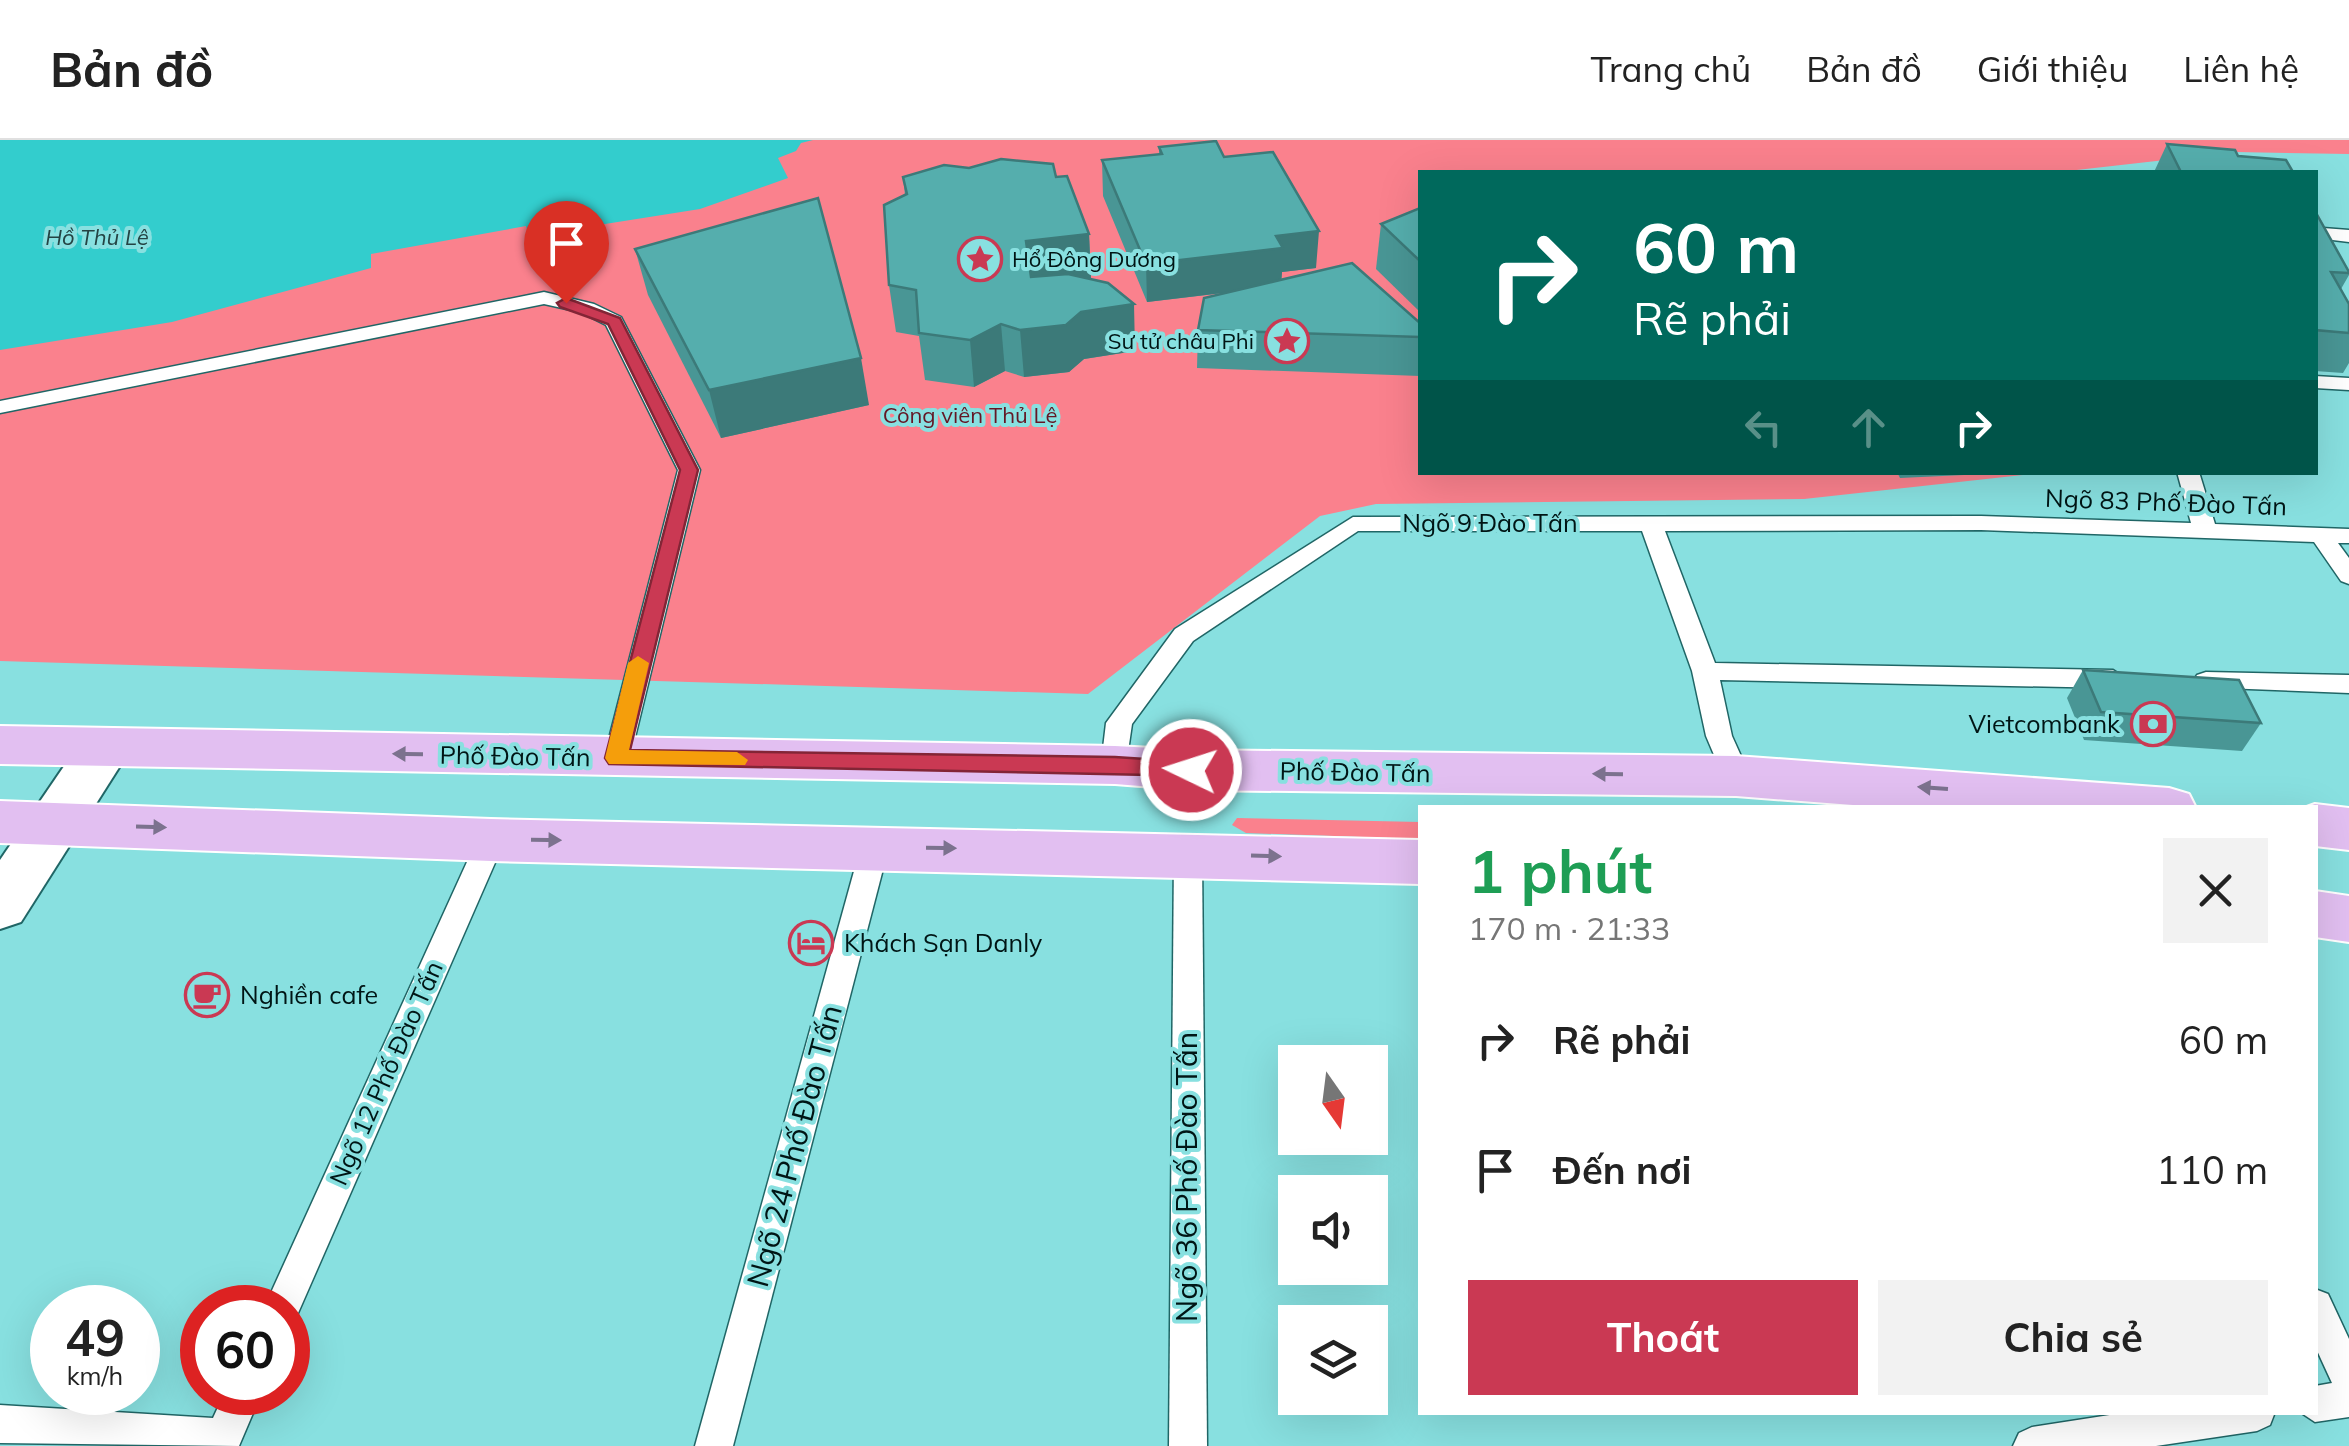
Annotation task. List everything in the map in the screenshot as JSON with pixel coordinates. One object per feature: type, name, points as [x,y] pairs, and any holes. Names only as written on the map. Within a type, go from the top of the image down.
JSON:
[{"type":"main road","name":"Phố Đào Tấn","points":[[0,744],[1115,765],[1191,770],[1736,776],[2128,805]]},
{"type":"main road","points":[[27,823],[491,840],[875,846],[1418,862]]},
{"type":"main road","points":[[2318,825],[2349,829]]},
{"type":"main road","points":[[2318,914],[2349,919]]},
{"type":"street","points":[[0,906],[27,823],[106,747]]},
{"type":"lane","points":[[2323,234],[2349,236]]},
{"type":"lane","points":[[0,407],[544,298],[587,308],[614,321],[689,470],[616,758]]},
{"type":"lane","points":[[2318,382],[2349,384]]},
{"type":"lane","points":[[2189,475],[2206,530]]},
{"type":"lane","points":[[1650,522],[1705,671],[1719,736],[1736,776]]},
{"type":"lane","name":"Ngõ 83 Phố Đào Tấn","points":[[1981,523],[2349,536]]},
{"type":"lane","name":"Ngõ 9 Đào Tấn","points":[[1115,765],[1119,723],[1184,635],[1353,524],[1981,523]]},
{"type":"lane","points":[[2321,535],[2349,576]]},
{"type":"lane","points":[[1705,671],[2134,680]]},
{"type":"lane","points":[[2173,681],[2349,684]]},
{"type":"lane","name":"Ngõ 12 Phố Đào Tấn","points":[[292,1285],[491,840]]},
{"type":"lane","name":"Ngõ 24 Phố Đào Tấn","points":[[714,1446],[875,846]]},
{"type":"lane","name":"Ngõ 36 Phố Đào Tấn","points":[[1188,854],[1188,1446]]},
{"type":"lane","points":[[2318,1312],[2349,1379]]},
{"type":"lane","points":[[2318,1404],[2349,1399]]},
{"type":"lane","points":[[0,1424],[222,1442],[234,1415]]},
{"type":"lane","points":[[2032,1446],[2237,1415]]},
{"type":"green space","name":"Công viên Thủ Lệ","points":[[0,140],[2349,140],[2349,154],[2236,152],[2077,170],[1418,170],[1418,475],[2022,475],[1804,499],[1376,504],[1320,516],[1088,694],[0,661]]},
{"type":"green space","points":[[1237,818],[1418,822],[1418,839],[1246,833],[1232,825]]},
{"type":"water","name":"Hồ Thủ Lệ","points":[[0,140],[813,140],[778,158],[788,178],[700,209],[529,236],[526,226],[371,254],[371,268],[172,322],[0,350]]},
{"type":"building","points":[[1216,141],[1224,157],[1273,152],[1319,231],[1276,236],[1283,248],[1146,264],[1102,160],[1162,154],[1159,147]]},
{"type":"building","points":[[2167,144],[2235,150],[2238,156],[2286,160],[2292,170],[2180,170]]},
{"type":"building","points":[[1001,159],[1053,164],[1056,177],[1067,176],[1089,234],[1026,241],[1031,277],[1068,274],[1108,283],[1134,304],[1081,312],[1066,325],[1020,330],[1001,324],[970,340],[919,333],[916,290],[889,285],[884,205],[907,194],[903,177],[944,165],[969,168]]},
{"type":"building","points":[[818,198],[861,358],[709,390],[635,249]]},
{"type":"building","points":[[1418,209],[1418,259],[1381,224]]},
{"type":"building","points":[[2318,216],[2349,272],[2331,272],[2349,304],[2349,333],[2318,330]]},
{"type":"building","points":[[1352,263],[1418,321],[1418,337],[1198,330],[1204,298]]},
{"type":"building","points":[[2083,670],[2239,680],[2261,723],[2101,712]]},
{"type":"slow traffic","points":[[638,663],[616,758],[737,760]]},
{"type":"place","name":"Hổ Đông Dương","points":[[980,259]]},
{"type":"place","name":"Sư tử châu Phi","points":[[1287,341]]},
{"type":"place","name":"Vietcombank","points":[[2153,724]]},
{"type":"place","name":"Khách Sạn Danly","points":[[811,943]]},
{"type":"place","name":"Nghiền cafe","points":[[207,995]]},
{"type":"route","points":[[566,303],[614,321],[689,470],[616,758],[1115,765],[1191,770]]}]
